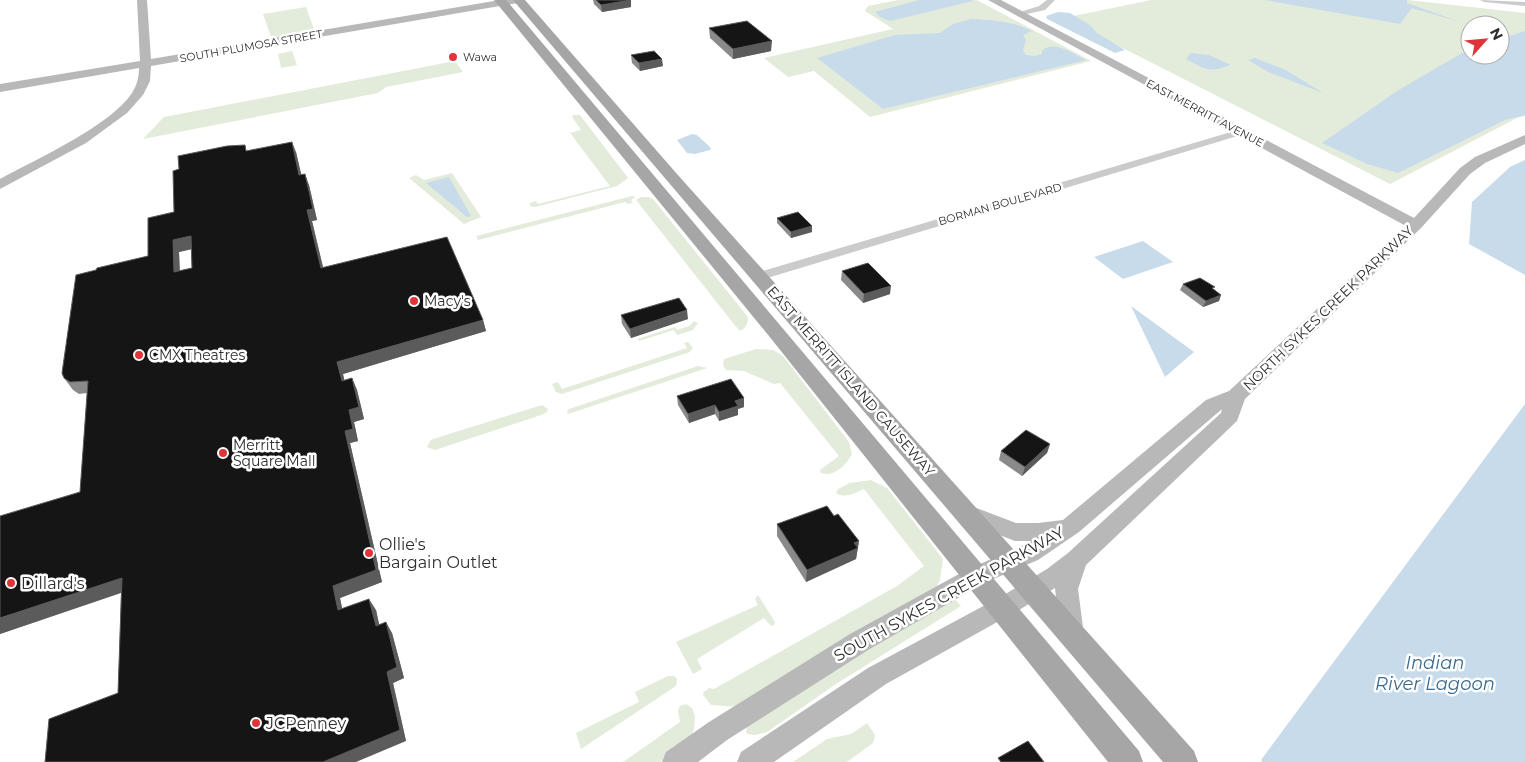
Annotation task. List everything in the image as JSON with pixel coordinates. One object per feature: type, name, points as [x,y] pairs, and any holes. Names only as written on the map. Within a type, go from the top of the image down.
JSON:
[{"type":"main road","name":"EAST MERRITT ISLAND CAUSEWAY","points":[[510,1],[541,50],[596,89],[1183,762]]},
{"type":"main road","name":"EAST MERRITT ISLAND CAUSEWAY","points":[[510,1],[568,70],[708,250],[1128,762]]},
{"type":"main road","points":[[708,250],[738,274],[760,276]]},
{"type":"main road","points":[[776,331],[801,341],[814,350],[855,388]]},
{"type":"street","points":[[0,185],[85,137],[116,116],[136,98],[144,81],[142,0]]},
{"type":"street","name":"EAST MERRITT AVENUE","points":[[993,0],[1416,225]]},
{"type":"street","points":[[1018,14],[1042,8],[1051,0]]},
{"type":"street","points":[[1484,0],[1525,4]]},
{"type":"street","name":"SOUTH PLUMOSA STREET","points":[[0,88],[510,1]]},
{"type":"street","name":"BORMAN BOULEVARD","points":[[760,276],[1241,132]]},
{"type":"street","name":"NORTH SYKES CREEK PARKWAY","points":[[1032,589],[1076,560],[1230,416],[1236,396],[1416,225],[1465,171],[1480,160],[1525,139]]},
{"type":"street","points":[[1365,198],[1406,208],[1436,202]]},
{"type":"street","points":[[1365,198],[1392,222],[1396,230],[1395,244]]},
{"type":"street","name":"SOUTH SYKES CREEK PARKWAY","points":[[676,762],[718,731],[859,642],[976,576],[1030,553],[1071,526],[1213,405],[1236,396]]},
{"type":"street","points":[[966,513],[1015,532],[1038,532],[1071,526]]},
{"type":"street","points":[[1072,635],[1066,588],[1076,560]]},
{"type":"street","points":[[751,762],[895,666],[1032,589]]},
{"type":"green space","points":[[898,0],[977,0],[1091,61],[870,117],[814,71],[788,77],[764,58],[893,29],[865,11],[868,6]]},
{"type":"green space","points":[[1151,0],[1408,0],[1525,13],[1525,116],[1517,118],[1390,184],[1064,18]]},
{"type":"green space","points":[[306,7],[315,32],[272,40],[263,14]]},
{"type":"green space","points":[[292,51],[297,65],[281,68],[278,54]]},
{"type":"green space","points":[[455,61],[463,72],[386,87],[378,93],[143,139],[164,117]]},
{"type":"green space","points":[[573,115],[580,115],[628,178],[617,186],[535,207],[530,206],[530,203],[536,201],[538,204],[610,186],[570,133],[581,130],[572,117]]},
{"type":"green space","points":[[452,173],[481,217],[464,224],[409,178],[416,175],[424,180]]},
{"type":"green space","points":[[632,196],[636,197],[631,200],[633,203],[628,204],[625,202],[478,240],[476,236]]},
{"type":"green space","points":[[641,197],[653,199],[748,317],[744,329],[740,331],[733,323],[636,200]]},
{"type":"green space","points":[[694,321],[698,323],[693,330],[677,335],[674,330],[639,341],[637,339],[675,327],[677,330],[689,326]]},
{"type":"green space","points":[[688,342],[693,348],[690,352],[562,394],[556,392],[552,384],[558,382],[562,389],[687,348],[684,343]]},
{"type":"green space","points":[[756,349],[773,350],[783,356],[849,442],[852,454],[840,469],[831,474],[821,473],[820,470],[839,456],[780,383],[774,384],[744,371],[726,370],[723,365],[724,359]]},
{"type":"green space","points":[[698,366],[707,368],[568,414],[567,411],[569,409]]},
{"type":"green space","points":[[542,405],[548,409],[547,412],[541,415],[435,450],[427,447],[433,439]]},
{"type":"green space","points":[[871,480],[887,488],[943,559],[940,580],[936,589],[738,707],[711,705],[703,695],[709,688],[714,689],[897,586],[924,566],[864,489],[854,494],[839,495],[836,493],[838,489],[850,483]]},
{"type":"green space","points":[[758,595],[775,622],[774,625],[771,626],[764,618],[697,659],[702,669],[693,674],[676,642],[758,605],[755,599]]},
{"type":"green space","points":[[956,600],[961,606],[836,684],[767,732],[755,735],[747,734],[747,726],[757,715],[934,610]]},
{"type":"green space","points":[[668,676],[674,676],[677,679],[676,686],[581,749],[576,733],[639,702],[635,692]]},
{"type":"green space","points":[[686,704],[692,708],[695,716],[694,729],[689,741],[660,762],[623,762],[680,722],[678,711],[680,706]]},
{"type":"green space","points":[[867,723],[875,735],[873,743],[847,762],[793,762],[827,739],[851,734]]},
{"type":"water","points":[[919,0],[973,1],[890,21],[880,17],[875,12]]},
{"type":"water","points":[[1265,0],[1407,0],[1407,3],[1460,22],[1412,8],[1400,24]]},
{"type":"water","points":[[1058,12],[1070,13],[1090,25],[1097,33],[1125,50],[1115,53],[1047,19],[1046,16]]},
{"type":"water","points":[[971,19],[1010,23],[1032,31],[1023,35],[1026,40],[1023,50],[1026,55],[1035,56],[1042,54],[1042,51],[1052,46],[1070,51],[1086,60],[883,109],[817,58],[895,35],[940,33],[953,24]]},
{"type":"water","points":[[1525,31],[1525,115],[1505,120],[1398,173],[1367,164],[1322,143],[1397,91],[1460,54],[1460,65],[1510,65],[1510,36]]},
{"type":"water","points":[[1191,53],[1209,55],[1231,65],[1212,70],[1203,68],[1186,59]]},
{"type":"water","points":[[1255,58],[1286,70],[1323,93],[1268,72],[1248,60]]},
{"type":"water","points":[[692,134],[697,135],[711,148],[710,150],[695,154],[687,153],[677,140]]},
{"type":"water","points":[[1525,160],[1525,275],[1469,244],[1472,202],[1510,167]]},
{"type":"water","points":[[449,177],[472,216],[467,217],[426,183]]},
{"type":"water","points":[[1143,241],[1173,262],[1123,279],[1094,257]]},
{"type":"water","points":[[1131,306],[1194,352],[1165,377]]},
{"type":"water","name":"Indian River Lagoon","points":[[1525,404],[1525,762],[1262,762],[1261,760]]},
{"type":"building","points":[[596,0],[631,0],[601,5]]},
{"type":"building","points":[[747,21],[772,41],[733,49],[709,28]]},
{"type":"building","points":[[654,51],[662,59],[639,63],[631,55]]},
{"type":"building","name":"Merritt Square Mall","points":[[292,142],[299,175],[305,174],[313,209],[307,210],[321,268],[447,237],[483,320],[337,362],[342,381],[352,378],[359,407],[349,410],[353,429],[345,431],[376,570],[333,586],[338,610],[369,599],[376,626],[386,622],[397,667],[387,672],[400,730],[323,762],[45,762],[49,719],[118,693],[122,578],[0,618],[0,516],[80,492],[88,381],[70,382],[64,378],[62,373],[76,275],[148,256],[148,218],[174,212],[173,171],[179,169],[178,156],[227,146],[245,145],[246,151]],"holes":[[[191,236],[192,268],[174,272],[173,240]]]},
{"type":"building","points":[[798,212],[812,226],[791,232],[777,218]]},
{"type":"building","points":[[868,263],[891,286],[864,294],[842,271]]},
{"type":"building","points":[[1200,278],[1215,287],[1212,288],[1221,295],[1206,301],[1183,284]]},
{"type":"building","points":[[679,298],[687,310],[630,329],[621,315]]},
{"type":"building","points":[[731,379],[744,398],[735,401],[738,406],[719,412],[715,405],[688,414],[677,396]]},
{"type":"building","points":[[1026,430],[1050,444],[1025,467],[1001,451]]},
{"type":"building","points":[[827,506],[834,516],[838,514],[859,541],[854,543],[858,548],[807,570],[777,524]]},
{"type":"building","points":[[1028,741],[1044,762],[1001,762],[998,758]]},
{"type":"place","name":"Wawa","points":[[453,57]]},
{"type":"place","name":"Macy's","points":[[414,301]]},
{"type":"place","name":"CMX Theatres","points":[[139,355]]},
{"type":"place","name":"Merritt Square Mall","points":[[223,453]]},
{"type":"place","name":"Ollie's Bargain Outlet","points":[[369,553]]},
{"type":"place","name":"Dillard's","points":[[11,583]]},
{"type":"place","name":"JCPenney","points":[[256,723]]}]
